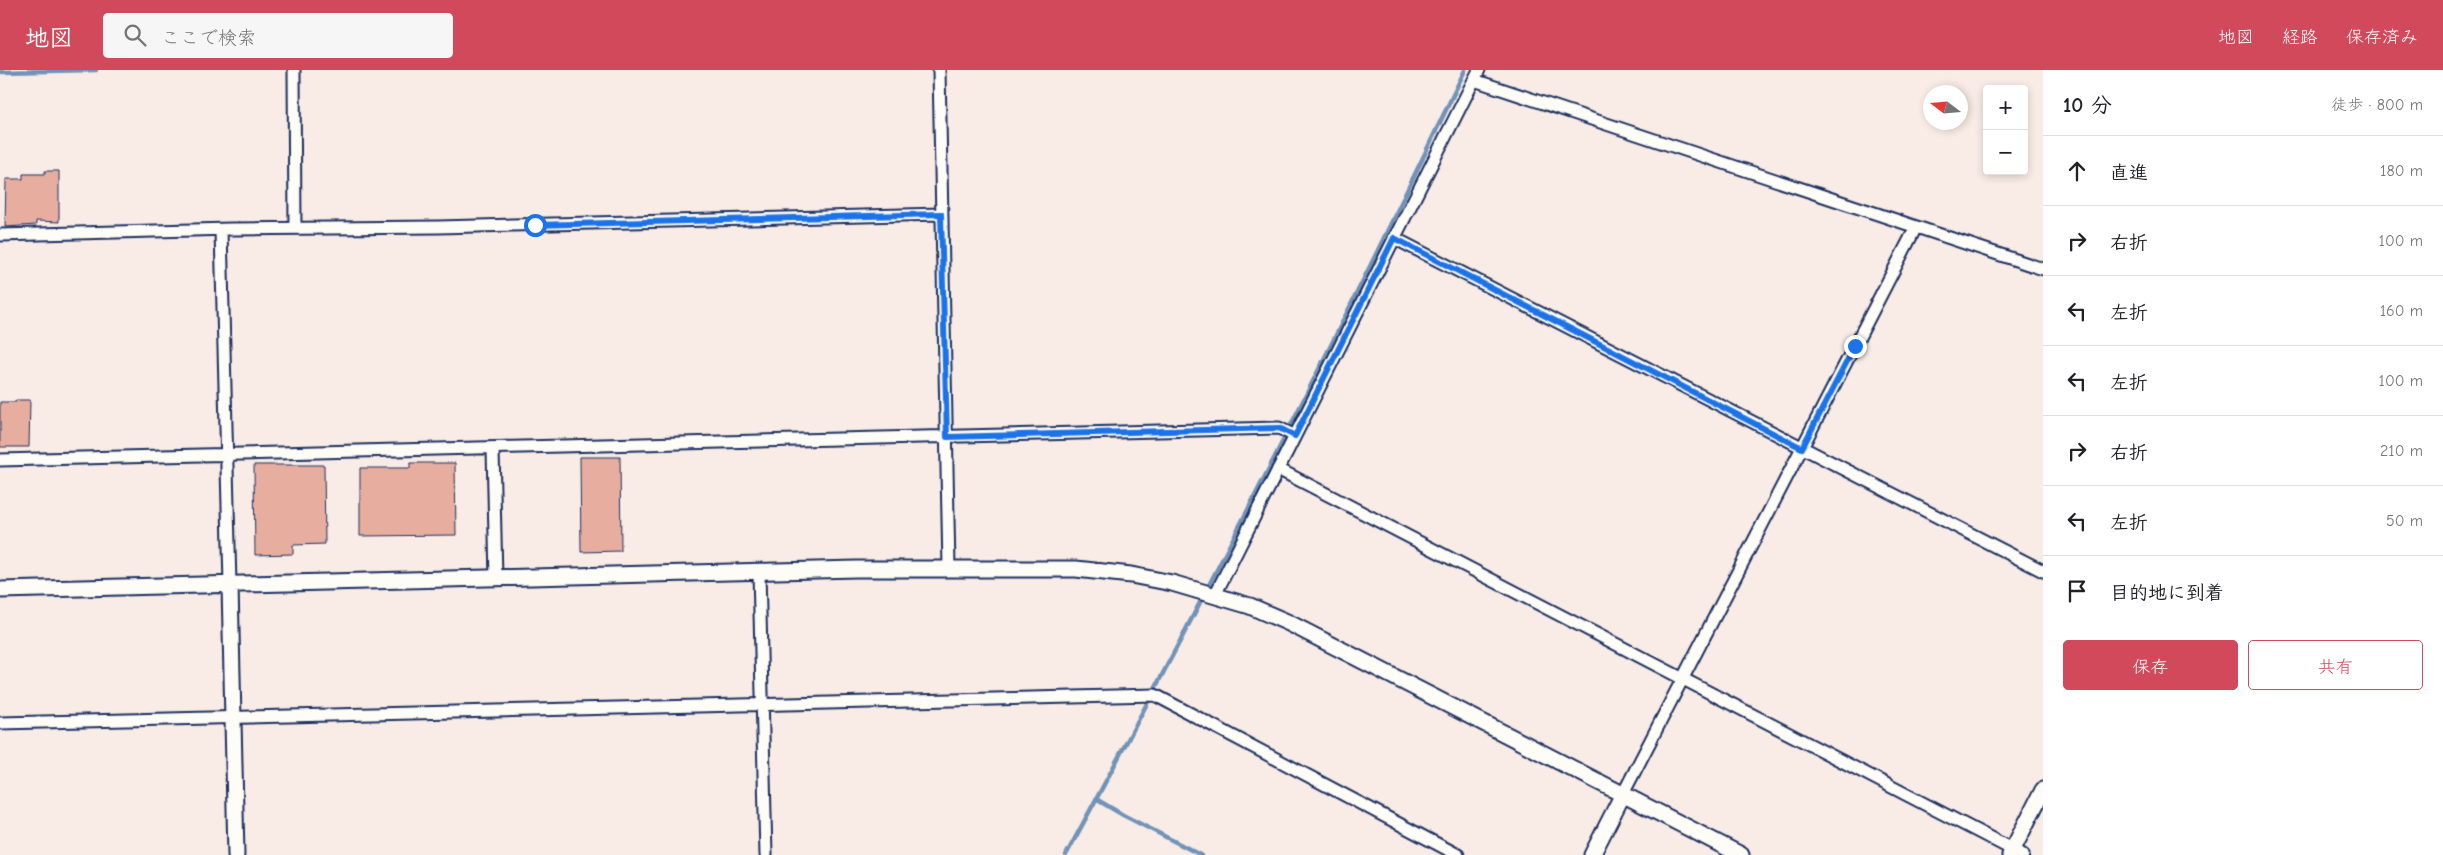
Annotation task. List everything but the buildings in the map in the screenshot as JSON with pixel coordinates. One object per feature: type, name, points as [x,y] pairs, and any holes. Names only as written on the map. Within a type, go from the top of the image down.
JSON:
[{"type":"street","points":[[294,70],[296,228]]},
{"type":"street","points":[[939,70],[949,568]]},
{"type":"street","points":[[1215,595],[1476,75],[2043,269]]},
{"type":"street","points":[[0,235],[296,228],[438,227],[941,214]]},
{"type":"street","points":[[1592,855],[1916,227]]},
{"type":"street","points":[[220,230],[236,855]]},
{"type":"street","points":[[1394,238],[2043,570]]},
{"type":"street","points":[[0,460],[227,456],[1279,428],[1295,436]]},
{"type":"street","points":[[493,449],[496,578]]},
{"type":"street","points":[[1278,469],[1683,677],[2015,853],[2043,790]]},
{"type":"street","points":[[0,590],[949,568],[1076,568],[1139,576],[1250,606],[1289,624],[1742,855]]},
{"type":"street","points":[[759,572],[766,855]]},
{"type":"street","points":[[0,723],[762,703],[1155,695],[1458,855]]},
{"type":"waterway","points":[[0,72],[96,70]]},
{"type":"waterway","points":[[1066,855],[1170,661],[1271,465],[1465,70]]},
{"type":"waterway","points":[[1096,799],[1201,855]]},
{"type":"route","points":[[535,225],[941,214],[947,437],[1279,428],[1295,436],[1394,238],[1802,448],[1855,346]]}]
